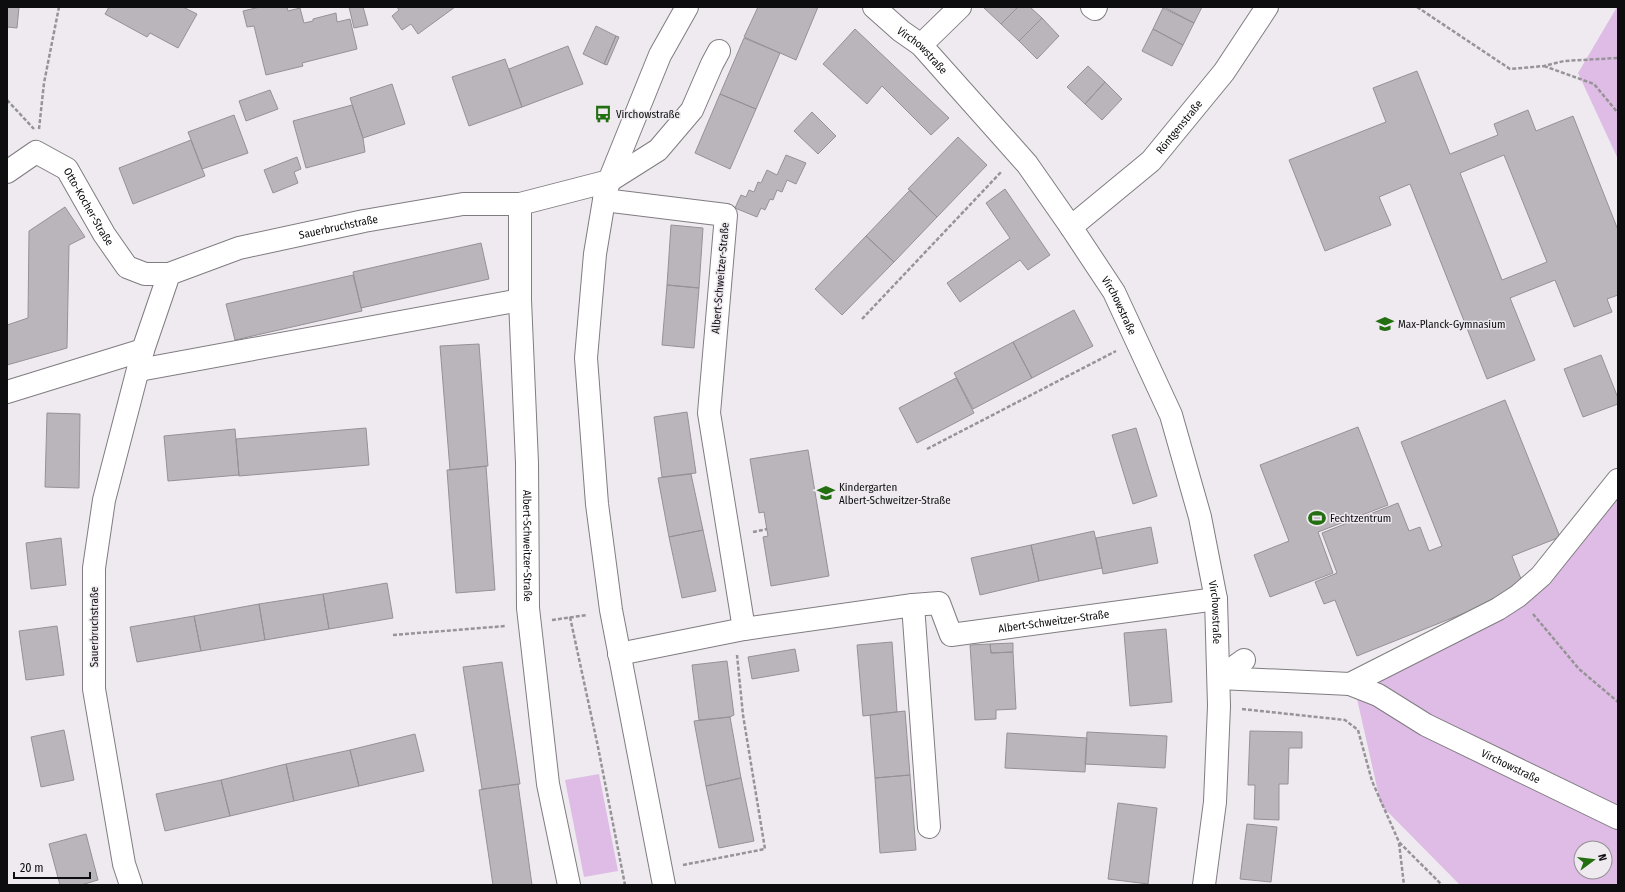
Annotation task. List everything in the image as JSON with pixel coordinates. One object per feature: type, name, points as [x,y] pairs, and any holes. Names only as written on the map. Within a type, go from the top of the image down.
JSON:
[{"type":"street","points":[[663,877],[611,610],[597,504],[586,358],[595,254],[606,191],[660,55],[687,7]]},
{"type":"street","name":"Virchowstraße","points":[[874,7],[901,31],[921,45],[1027,164],[1114,292],[1171,415],[1200,517],[1216,599],[1219,706],[1215,802],[1204,885]]},
{"type":"street","points":[[921,45],[960,7]]},
{"type":"street","points":[[1092,7],[1095,9],[1096,7]]},
{"type":"street","name":"Röntgenstraße","points":[[1071,227],[1151,161],[1224,72],[1267,7]]},
{"type":"street","points":[[606,191],[658,150],[692,110],[719,51]]},
{"type":"street","name":"Otto-Kocher-Straße","points":[[7,172],[36,152],[67,169],[104,234],[128,267],[145,274],[168,274]]},
{"type":"street","name":"Sauerbruchstraße","points":[[131,885],[124,864],[94,688],[94,568],[104,500],[141,360],[168,274],[239,248],[364,221],[463,204],[520,204],[606,191]]},
{"type":"street","name":"Albert-Schweitzer-Straße","points":[[606,191],[726,215],[709,413],[739,630]]},
{"type":"street","name":"Albert-Schweitzer-Straße","points":[[520,204],[520,300],[527,463],[528,608],[548,784],[569,885]]},
{"type":"street","points":[[7,392],[141,360],[520,300]]},
{"type":"street","points":[[1350,684],[1498,609],[1518,596],[1541,576],[1618,480]]},
{"type":"street","name":"Albert-Schweitzer-Straße","points":[[619,654],[739,630],[939,603],[951,635],[1216,599]]},
{"type":"street","points":[[913,606],[929,827]]},
{"type":"street","points":[[1219,678],[1244,660]]},
{"type":"street","name":"Virchowstraße","points":[[1219,678],[1350,684],[1378,695],[1426,725],[1618,818]]},
{"type":"path","points":[[7,100],[38,133],[44,83],[59,7]]},
{"type":"path","points":[[1417,7],[1510,69],[1544,66],[1564,61],[1618,58]]},
{"type":"path","points":[[1544,66],[1594,84],[1618,113]]},
{"type":"path","points":[[862,319],[1018,154]]},
{"type":"path","points":[[927,450],[1137,341]]},
{"type":"path","points":[[1518,596],[1579,669],[1618,702]]},
{"type":"path","points":[[393,635],[530,624],[611,610]]},
{"type":"path","points":[[570,618],[598,747],[625,885]]},
{"type":"path","points":[[663,877],[765,849],[743,715],[739,630]]},
{"type":"path","points":[[1219,706],[1344,720],[1358,730],[1372,780],[1399,842],[1404,885]]},
{"type":"path","points":[[1399,842],[1442,885]]},
{"type":"shaded area","points":[[1618,7],[1618,159],[1578,73]]},
{"type":"shaded area","points":[[1618,490],[1618,885],[1460,885],[1381,805],[1355,690],[1486,622]]},
{"type":"shaded area","points":[[599,774],[618,871],[584,877],[565,780]]},
{"type":"building","points":[[7,7],[19,7],[17,28],[7,27]]},
{"type":"building","points":[[109,7],[183,7],[197,14],[178,48],[150,33],[147,37],[105,14]]},
{"type":"building","points":[[260,7],[287,7],[288,11],[300,8],[304,23],[336,13],[337,22],[350,19],[357,49],[302,63],[303,66],[266,75],[254,26],[247,27],[243,11]]},
{"type":"building","points":[[349,7],[363,7],[368,25],[354,28]]},
{"type":"building","points":[[397,7],[455,7],[418,34],[411,24],[402,30],[392,16],[399,10]]},
{"type":"building","points":[[758,7],[818,7],[796,60],[744,37]]},
{"type":"building","points":[[983,7],[1018,7],[1001,24]]},
{"type":"building","points":[[1018,7],[1030,7],[1042,18],[1019,41],[1001,24]]},
{"type":"building","points":[[1164,7],[1202,7],[1194,23]]},
{"type":"building","points":[[1163,8],[1194,23],[1183,45],[1153,29]]},
{"type":"building","points":[[1042,18],[1059,36],[1037,59],[1019,41]]},
{"type":"building","points":[[596,26],[616,36],[604,64],[583,54]]},
{"type":"building","points":[[855,29],[949,118],[931,135],[882,86],[867,104],[823,64]]},
{"type":"building","points":[[1153,29],[1183,45],[1172,66],[1142,51]]},
{"type":"building","points":[[616,36],[619,37],[607,65],[604,64]]},
{"type":"building","points":[[744,38],[780,53],[756,109],[720,94]]},
{"type":"building","points":[[568,46],[583,84],[522,107],[509,69]]},
{"type":"building","points":[[505,59],[522,107],[469,126],[452,77]]},
{"type":"building","points":[[1088,66],[1105,82],[1085,104],[1067,87]]},
{"type":"building","points":[[1417,71],[1450,154],[1498,135],[1494,124],[1528,110],[1536,131],[1573,116],[1618,230],[1618,295],[1607,299],[1612,312],[1574,327],[1555,280],[1510,298],[1535,360],[1487,379],[1410,184],[1379,197],[1391,225],[1325,251],[1289,160],[1386,122],[1373,88]],"holes":[[[1504,155],[1547,262],[1502,280],[1460,173]]]},
{"type":"building","points":[[1105,82],[1122,99],[1102,120],[1085,104]]},
{"type":"building","points":[[392,84],[405,124],[363,138],[350,98]]},
{"type":"building","points":[[270,90],[278,109],[246,121],[239,101]]},
{"type":"building","points":[[720,94],[756,109],[730,169],[695,153]]},
{"type":"building","points":[[352,105],[363,138],[365,152],[306,168],[293,121]]},
{"type":"building","points":[[812,112],[836,136],[818,154],[794,131]]},
{"type":"building","points":[[234,115],[248,153],[202,169],[188,132]]},
{"type":"building","points":[[958,137],[987,165],[937,217],[908,189]]},
{"type":"building","points":[[191,140],[205,176],[133,204],[119,168]]},
{"type":"building","points":[[786,155],[806,163],[796,184],[787,180],[782,192],[777,190],[773,200],[770,199],[765,210],[761,208],[757,217],[735,208],[741,195],[746,197],[749,190],[754,192],[758,182],[761,183],[767,170],[777,175]]},
{"type":"building","points":[[297,157],[301,169],[294,172],[298,183],[273,193],[264,170]]},
{"type":"building","points":[[1005,189],[1050,255],[1028,270],[1020,260],[960,302],[947,283],[1010,238],[986,203]]},
{"type":"building","points":[[910,190],[937,217],[894,262],[866,236]]},
{"type":"building","points":[[65,207],[85,237],[69,245],[67,348],[7,365],[7,325],[28,318],[29,231]]},
{"type":"building","points":[[671,225],[703,228],[699,288],[667,285]]},
{"type":"building","points":[[866,236],[894,262],[842,315],[815,289]]},
{"type":"building","points":[[481,243],[489,279],[361,308],[353,272]]},
{"type":"building","points":[[353,275],[362,311],[235,340],[226,304]]},
{"type":"building","points":[[667,285],[699,288],[694,348],[662,345]]},
{"type":"building","points":[[1074,310],[1093,346],[1032,378],[1013,342]]},
{"type":"building","points":[[1013,342],[1032,378],[973,409],[954,373]]},
{"type":"building","points":[[479,344],[488,466],[450,470],[440,346]]},
{"type":"building","points":[[1601,355],[1618,398],[1618,404],[1583,417],[1564,369]]},
{"type":"building","points":[[956,378],[974,413],[917,443],[899,408]]},
{"type":"building","points":[[1505,400],[1560,537],[1512,556],[1525,589],[1357,656],[1335,600],[1324,604],[1315,582],[1337,573],[1322,533],[1398,503],[1409,531],[1420,527],[1429,551],[1442,546],[1401,442]]},
{"type":"building","points":[[687,412],[696,473],[662,477],[654,417]]},
{"type":"building","points":[[47,413],[80,414],[79,488],[45,487]]},
{"type":"building","name":"Fechtzentrum","points":[[1358,427],[1388,505],[1318,532],[1333,573],[1270,597],[1254,555],[1289,541],[1260,465]]},
{"type":"building","points":[[366,428],[369,465],[239,476],[236,439]]},
{"type":"building","points":[[1136,428],[1157,496],[1133,504],[1112,435]]},
{"type":"building","points":[[235,429],[239,475],[168,481],[164,436]]},
{"type":"building","points":[[808,450],[829,576],[771,586],[763,537],[768,536],[764,512],[759,513],[750,459]]},
{"type":"building","points":[[486,466],[495,590],[456,593],[447,470]]},
{"type":"building","points":[[691,474],[703,530],[669,537],[658,478]]},
{"type":"building","points":[[1151,527],[1158,563],[1103,574],[1096,538]]},
{"type":"building","points":[[703,530],[716,591],[682,598],[669,537]]},
{"type":"building","points":[[1094,531],[1102,568],[1039,581],[1031,545]]},
{"type":"building","points":[[61,538],[66,585],[31,589],[26,543]]},
{"type":"building","points":[[1031,545],[1039,581],[980,595],[971,558]]},
{"type":"building","points":[[387,583],[393,618],[329,629],[323,594]]},
{"type":"building","points":[[323,594],[329,629],[265,640],[259,604]]},
{"type":"building","points":[[259,604],[265,640],[201,651],[194,616]]},
{"type":"building","points":[[194,616],[201,651],[137,662],[130,627]]},
{"type":"building","points":[[57,626],[64,675],[26,680],[19,631]]},
{"type":"building","points":[[1166,629],[1172,702],[1130,706],[1124,633]]},
{"type":"building","points":[[892,642],[897,712],[863,716],[857,645]]},
{"type":"building","points":[[1013,643],[1013,652],[991,653],[990,644]]},
{"type":"building","points":[[990,644],[991,653],[1013,652],[1016,709],[996,710],[996,719],[975,720],[970,645]]},
{"type":"building","points":[[795,649],[799,671],[752,679],[748,657]]},
{"type":"building","points":[[727,661],[734,715],[730,717],[699,720],[692,665]]},
{"type":"building","points":[[502,662],[520,784],[482,789],[463,667]]},
{"type":"building","points":[[905,711],[910,775],[875,778],[870,715]]},
{"type":"building","points":[[730,717],[741,778],[706,786],[694,721]]},
{"type":"building","points":[[64,730],[74,780],[41,787],[31,737]]},
{"type":"building","points":[[1250,731],[1302,732],[1302,748],[1289,748],[1288,784],[1279,784],[1279,820],[1254,819],[1255,785],[1248,785]]},
{"type":"building","points":[[1087,732],[1167,736],[1165,768],[1085,764]]},
{"type":"building","points":[[1007,733],[1087,738],[1085,772],[1005,768]]},
{"type":"building","points":[[415,734],[424,771],[359,786],[350,750]]},
{"type":"building","points":[[350,750],[359,786],[294,801],[286,764]]},
{"type":"building","points":[[286,764],[294,801],[230,816],[221,780]]},
{"type":"building","points":[[910,775],[916,850],[880,853],[875,778]]},
{"type":"building","points":[[741,778],[754,841],[719,848],[706,786]]},
{"type":"building","points":[[221,780],[230,816],[165,831],[156,794]]},
{"type":"building","points":[[518,784],[532,885],[493,885],[479,790]]},
{"type":"building","points":[[1118,803],[1157,808],[1148,884],[1108,879]]},
{"type":"building","points":[[1247,824],[1277,827],[1271,882],[1240,879]]},
{"type":"building","points":[[86,834],[98,880],[81,885],[60,885],[49,844]]},
{"type":"place","name":"Virchowstraße","points":[[603,114]]},
{"type":"place","name":"Max-Planck-Gymnasium","points":[[1385,324]]},
{"type":"place","name":"Kindergarten Albert-Schweitzer-Straße","points":[[826,493]]},
{"type":"place","name":"Fechtzentrum","points":[[1317,518]]}]
